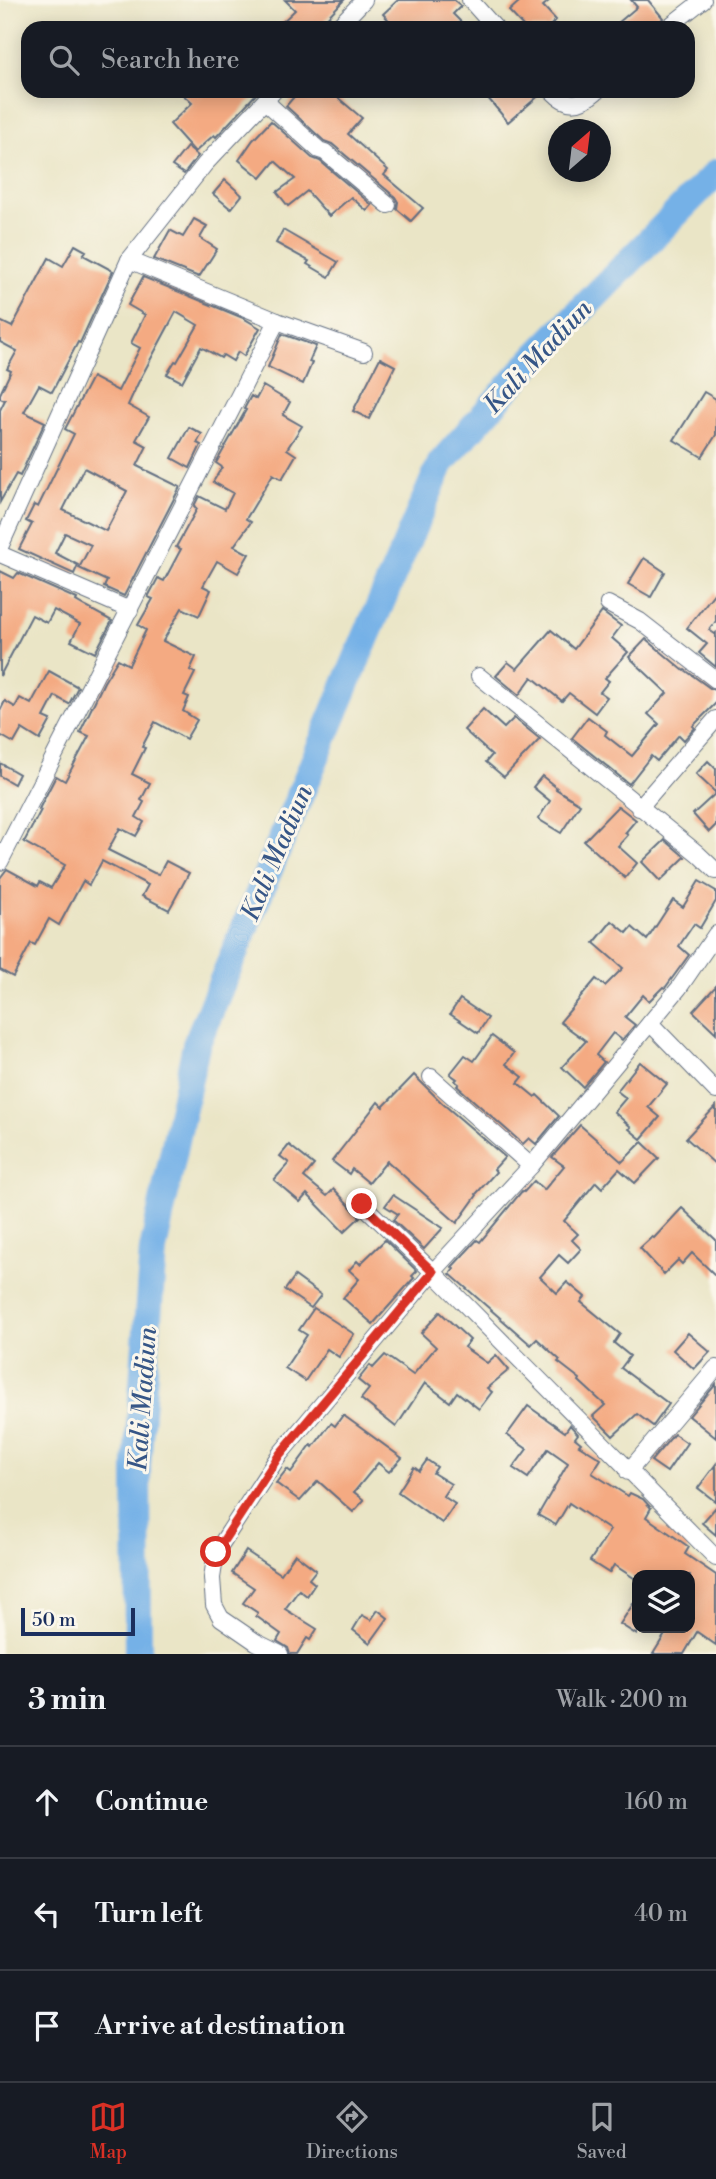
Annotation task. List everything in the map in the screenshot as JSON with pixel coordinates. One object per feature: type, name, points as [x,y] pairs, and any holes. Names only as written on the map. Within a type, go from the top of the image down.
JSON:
[{"type":"street","points":[[344,21],[364,0]]},
{"type":"street","points":[[470,0],[489,21]]},
{"type":"street","points":[[676,21],[703,0]]},
{"type":"street","points":[[0,547],[129,260],[205,164],[268,98]]},
{"type":"street","points":[[272,98],[319,150],[325,152],[388,205]]},
{"type":"street","points":[[559,98],[570,104],[578,104],[589,98]]},
{"type":"street","points":[[129,260],[276,321],[364,352]]},
{"type":"street","points":[[0,862],[276,321]]},
{"type":"street","points":[[0,554],[130,610]]},
{"type":"street","points":[[608,604],[640,621],[716,680]]},
{"type":"street","points":[[479,676],[716,871]]},
{"type":"street","points":[[639,808],[716,719]]},
{"type":"street","points":[[280,1654],[256,1642],[221,1618],[214,1605],[212,1578],[216,1552],[280,1454],[433,1272],[531,1166],[679,988],[716,934]]},
{"type":"street","points":[[650,1023],[716,1091]]},
{"type":"street","points":[[431,1077],[531,1166]]},
{"type":"street","points":[[362,1204],[433,1272],[716,1558]]},
{"type":"street","points":[[628,1472],[716,1368]]},
{"type":"building","points":[[285,0],[344,0],[324,21],[283,21],[295,10]]},
{"type":"building","points":[[398,0],[454,0],[461,6],[453,14],[460,21],[390,21],[383,14]]},
{"type":"building","points":[[521,0],[550,0],[543,6],[556,20],[518,21],[509,11]]},
{"type":"building","points":[[631,0],[648,0],[663,18],[661,21],[620,21],[637,7]]},
{"type":"building","points":[[187,98],[252,98],[216,137],[214,135],[195,152],[170,124],[192,103]]},
{"type":"building","points":[[293,98],[338,98],[362,118],[348,134],[388,170],[384,175],[423,208],[411,221],[397,209],[398,202],[395,197],[332,144],[324,141],[286,106]]},
{"type":"building","points":[[488,98],[536,98],[508,122]]},
{"type":"building","points":[[271,121],[312,158],[320,161],[372,205],[367,211],[351,197],[329,216],[307,191],[288,206],[277,192],[295,179],[275,161],[261,178],[239,160]]},
{"type":"building","points":[[187,147],[198,156],[184,174],[172,166]]},
{"type":"building","points":[[225,180],[242,195],[231,209],[213,194]]},
{"type":"building","points":[[194,219],[207,226],[200,238],[217,249],[199,277],[154,259],[170,230],[183,237]]},
{"type":"building","points":[[283,230],[338,262],[329,277],[307,264],[309,261],[276,243]]},
{"type":"building","points":[[75,245],[86,251],[83,255],[113,271],[80,343],[78,342],[52,392],[39,385],[24,412],[45,422],[20,476],[16,474],[0,502],[0,410],[5,400],[0,398],[0,394],[11,371],[7,369],[17,351],[0,342],[0,321],[12,327],[49,258],[63,266]]},
{"type":"building","points":[[143,277],[243,318],[260,328],[244,356],[238,352],[233,361],[201,347],[182,382],[167,374],[198,325],[176,312],[138,383],[128,405],[149,417],[136,440],[147,446],[137,466],[180,487],[124,596],[104,587],[107,581],[79,568],[91,545],[65,533],[55,553],[78,565],[74,574],[19,549],[32,524],[26,521],[34,505],[38,507],[74,434],[65,429],[92,377],[118,391],[140,348],[131,343],[145,315],[128,305]],"holes":[[[84,468],[127,491],[106,531],[63,510]]]},
{"type":"building","points":[[282,334],[316,346],[303,384],[268,367]]},
{"type":"building","points":[[380,358],[395,366],[369,419],[353,411]]},
{"type":"building","points":[[263,386],[290,402],[283,415],[302,426],[287,449],[296,455],[282,479],[273,474],[246,519],[251,522],[234,546],[249,554],[238,573],[217,561],[203,586],[211,590],[199,616],[182,608],[163,641],[196,657],[190,670],[195,673],[184,695],[189,697],[183,711],[197,720],[186,739],[155,722],[132,774],[150,783],[136,817],[144,822],[136,836],[120,828],[108,850],[154,873],[159,874],[166,861],[189,873],[169,910],[142,896],[148,885],[102,861],[89,885],[83,881],[59,925],[49,919],[35,945],[31,943],[13,977],[0,970],[0,878],[7,869],[38,886],[40,882],[51,888],[65,865],[24,842],[56,776],[65,781],[89,736],[80,732],[104,682],[118,659],[129,665],[146,630],[138,625],[153,599],[148,597],[158,578],[164,581],[181,549],[176,547],[197,509],[194,506],[199,496],[225,509],[233,493],[213,482],[222,467],[216,463],[251,396],[256,399]]},
{"type":"building","points":[[704,392],[716,399],[716,435],[702,457],[674,440]]},
{"type":"building","points":[[189,427],[202,434],[197,443],[201,445],[190,468],[172,458]]},
{"type":"building","points":[[644,558],[665,572],[651,597],[628,584]]},
{"type":"building","points":[[0,571],[14,578],[18,573],[77,599],[76,601],[112,621],[95,653],[71,641],[80,624],[54,610],[47,623],[32,615],[0,676]]},
{"type":"building","points":[[716,591],[716,621],[709,630],[716,633],[716,667],[699,653],[707,644],[687,628]]},
{"type":"building","points":[[602,612],[621,626],[612,638],[628,652],[605,678],[609,681],[600,692],[607,697],[595,713],[569,693],[562,701],[532,677],[519,695],[496,676],[508,662],[517,669],[551,630],[574,649]]},
{"type":"building","points":[[646,639],[684,671],[716,690],[716,703],[693,726],[695,728],[684,740],[679,735],[657,761],[651,756],[629,784],[572,738],[588,717],[607,731],[605,735],[632,756],[659,724],[648,714],[667,693],[629,657]]},
{"type":"building","points":[[49,671],[78,687],[69,704],[55,696],[44,717],[51,720],[40,740],[22,729],[14,743],[0,735],[0,711],[5,701],[15,707],[20,698],[31,704]]},
{"type":"building","points":[[483,709],[504,728],[514,718],[540,739],[504,777],[486,762],[492,755],[464,730]]},
{"type":"building","points":[[708,761],[716,769],[716,793],[696,774]]},
{"type":"building","points":[[0,763],[19,774],[14,784],[0,776]]},
{"type":"building","points":[[542,776],[556,789],[580,804],[561,833],[538,819],[550,801],[533,787]]},
{"type":"building","points":[[716,793],[716,825],[709,832],[693,814]]},
{"type":"building","points":[[618,806],[636,820],[618,846],[637,863],[625,878],[584,841]]},
{"type":"building","points":[[665,840],[685,857],[660,881],[642,862]]},
{"type":"building","points":[[699,881],[716,891],[716,901],[700,928],[694,924],[679,946],[689,955],[665,988],[649,1001],[643,995],[625,1017],[635,1025],[622,1040],[613,1033],[596,1055],[604,1062],[583,1087],[562,1067],[586,1041],[560,1022],[596,979],[605,986],[623,968],[594,943],[612,921],[627,933],[632,927],[647,940],[673,900],[683,907]]},
{"type":"building","points":[[716,986],[716,1033],[693,1011]]},
{"type":"building","points":[[460,999],[488,1018],[478,1033],[450,1014]]},
{"type":"building","points":[[492,1036],[514,1053],[506,1064],[523,1077],[518,1083],[535,1097],[537,1095],[559,1116],[536,1144],[529,1138],[523,1144],[457,1086],[457,1079],[450,1074],[465,1055],[474,1061]]},
{"type":"building","points":[[640,1062],[667,1084],[648,1107],[660,1117],[641,1139],[614,1112],[626,1098],[617,1091]]},
{"type":"building","points":[[414,1075],[505,1157],[457,1223],[387,1161],[369,1183],[352,1169],[349,1174],[332,1161],[378,1102],[383,1107]]},
{"type":"building","points":[[716,1106],[716,1165],[686,1138]]},
{"type":"building","points":[[580,1125],[622,1162],[642,1142],[659,1158],[635,1183],[619,1169],[602,1188],[596,1182],[564,1221],[578,1234],[572,1240],[581,1249],[568,1263],[559,1255],[540,1277],[557,1293],[567,1282],[585,1297],[581,1302],[620,1334],[614,1343],[630,1356],[621,1368],[669,1404],[653,1426],[637,1414],[613,1436],[593,1416],[605,1405],[579,1381],[580,1379],[558,1362],[560,1360],[537,1339],[531,1345],[450,1274],[454,1269],[452,1267],[477,1240],[480,1242],[522,1191],[534,1181],[544,1190],[564,1166],[552,1157]]},
{"type":"building","points":[[289,1145],[314,1165],[304,1177],[327,1196],[334,1189],[360,1217],[344,1232],[307,1194],[300,1202],[274,1180],[289,1163],[280,1156]]},
{"type":"building","points":[[393,1195],[443,1228],[424,1249],[393,1220],[398,1214],[385,1206]]},
{"type":"building","points":[[682,1208],[716,1240],[716,1276],[692,1253],[682,1264],[678,1260],[664,1274],[640,1248],[654,1238]]},
{"type":"building","points":[[385,1240],[417,1271],[412,1276],[414,1278],[373,1324],[343,1298],[359,1279],[349,1270],[357,1261],[360,1264]]},
{"type":"building","points":[[295,1276],[321,1295],[311,1308],[285,1290]]},
{"type":"building","points":[[314,1308],[354,1334],[339,1357],[327,1349],[305,1381],[285,1368],[307,1335],[299,1330]]},
{"type":"building","points":[[440,1312],[470,1340],[464,1347],[487,1363],[496,1355],[509,1370],[487,1388],[492,1392],[479,1409],[457,1392],[450,1402],[425,1383],[396,1427],[361,1399],[369,1389],[358,1380],[370,1365],[373,1368],[385,1355],[413,1375],[436,1347],[421,1333]]},
{"type":"building","points":[[688,1333],[710,1352],[694,1369],[673,1350]]},
{"type":"building","points":[[716,1384],[716,1438],[689,1416]]},
{"type":"building","points":[[528,1406],[565,1432],[570,1425],[578,1434],[575,1438],[581,1443],[579,1445],[601,1459],[592,1473],[628,1496],[630,1493],[643,1499],[651,1508],[646,1517],[689,1547],[685,1554],[716,1575],[716,1645],[697,1632],[684,1654],[653,1654],[666,1633],[695,1633],[695,1570],[632,1570],[632,1577],[614,1565],[609,1573],[590,1561],[610,1530],[569,1503],[556,1525],[538,1515],[568,1463],[548,1449],[528,1478],[513,1468],[527,1449],[507,1435]]},
{"type":"building","points":[[343,1415],[402,1458],[389,1472],[378,1463],[354,1492],[364,1500],[353,1512],[318,1481],[300,1501],[276,1483],[287,1469],[291,1472],[331,1423],[335,1426]]},
{"type":"building","points":[[674,1434],[687,1443],[667,1472],[651,1461]]},
{"type":"building","points":[[427,1460],[437,1467],[433,1473],[451,1484],[443,1496],[455,1504],[442,1523],[398,1492],[414,1467],[419,1471]]},
{"type":"building","points":[[716,1464],[716,1502],[698,1488]]},
{"type":"building","points":[[716,1507],[716,1535],[702,1523]]},
{"type":"building","points":[[246,1551],[281,1574],[295,1554],[316,1570],[309,1579],[315,1584],[307,1596],[299,1590],[285,1609],[317,1629],[310,1640],[307,1638],[297,1654],[290,1654],[288,1648],[277,1641],[281,1634],[243,1603],[254,1588],[232,1573]]},
{"type":"building","points":[[632,1606],[632,1632],[620,1624]]},
{"type":"building","points":[[378,1610],[388,1618],[370,1643],[353,1630],[362,1615],[371,1620]]},
{"type":"waterway","name":"Kali Madiun","points":[[138,1654],[137,1465],[153,1250],[196,1045],[441,463],[538,354],[716,173]]},
{"type":"route","points":[[216,1552],[280,1454],[433,1272],[362,1204]]}]
